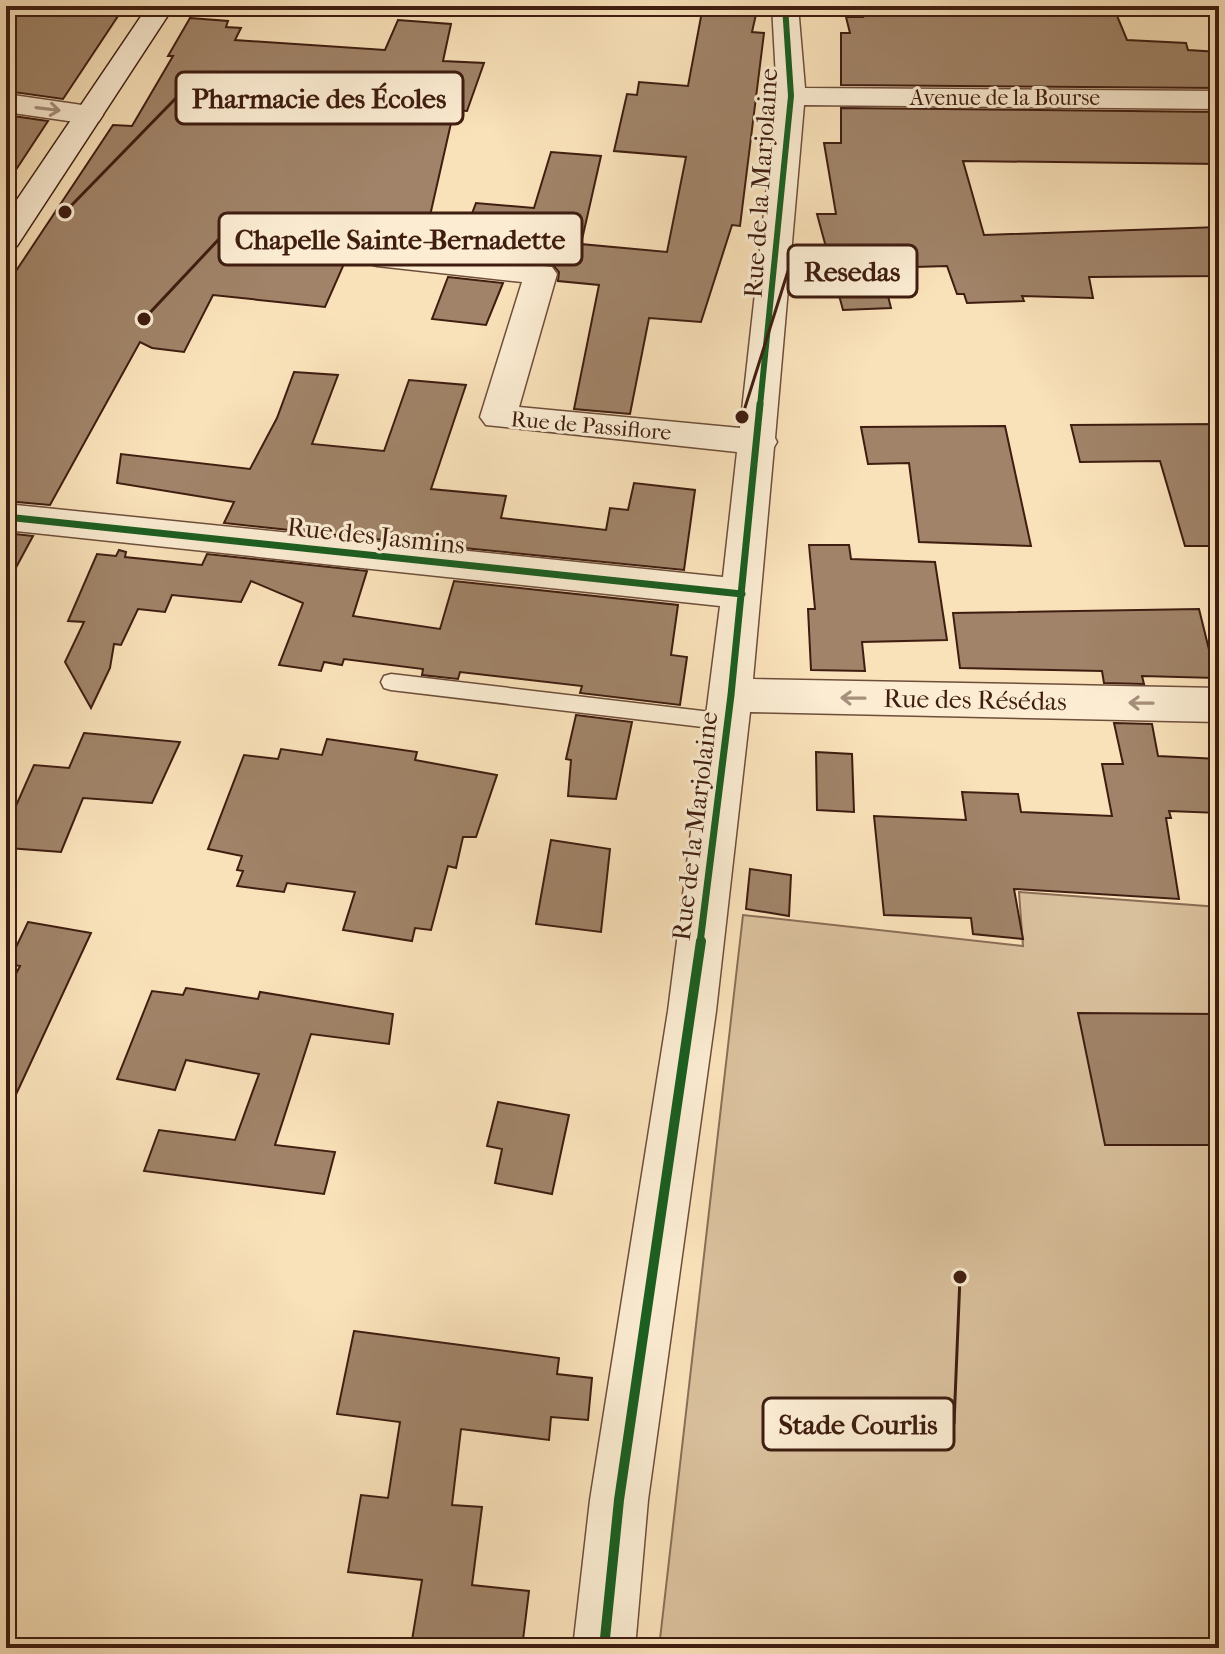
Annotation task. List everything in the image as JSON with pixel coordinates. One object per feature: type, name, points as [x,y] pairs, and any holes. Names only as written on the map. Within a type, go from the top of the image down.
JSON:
[{"type":"street","points":[[6,239],[161,6]]},
{"type":"street","name":"Rue de la Marjolaine","points":[[604,1648],[619,1500],[692,1011],[759,442],[791,96],[785,6]]},
{"type":"street","name":"Avenue de la Bourse","points":[[791,96],[1219,100]]},
{"type":"street","points":[[6,103],[89,115]]},
{"type":"street","name":"Rue de Passiflore","points":[[377,256],[541,274],[498,417],[759,442]]},
{"type":"street","name":"Rue des Jasmins","points":[[6,517],[742,594]]},
{"type":"street","name":"Rue des Résédas","points":[[729,709],[1219,705]]},
{"type":"lane","points":[[391,682],[729,709]]},
{"type":"shaded area","points":[[1019,892],[1219,907],[1219,1648],[659,1648],[743,915],[1023,946]]},
{"type":"building","points":[[6,6],[118,16],[63,99],[6,91]]},
{"type":"building","points":[[703,6],[757,10],[752,32],[764,33],[740,226],[732,225],[701,322],[649,318],[630,414],[574,409],[599,285],[558,281],[559,272],[552,264],[457,253],[476,203],[534,208],[551,152],[601,156],[581,244],[667,252],[686,157],[614,151],[627,94],[637,95],[639,82],[688,86]]},
{"type":"building","points":[[860,6],[956,6],[957,12],[1079,12],[1077,6],[1113,6],[1127,40],[1186,43],[1188,50],[1219,52],[1219,88],[841,85],[841,33],[850,33],[846,17],[863,17]]},
{"type":"building","points":[[190,18],[228,21],[226,27],[241,28],[235,40],[385,50],[398,20],[451,24],[443,61],[484,63],[467,111],[454,110],[427,229],[362,223],[325,307],[213,295],[184,352],[152,348],[140,342],[50,505],[6,501],[6,286],[113,125],[132,126],[173,56],[168,56]]},
{"type":"building","points":[[841,108],[1219,112],[1219,164],[963,161],[984,235],[1219,227],[1219,276],[1089,277],[1093,298],[1022,296],[1024,301],[967,303],[964,294],[957,294],[947,266],[881,268],[891,308],[843,310],[817,214],[836,214],[824,143],[841,143]]},
{"type":"building","points":[[6,115],[48,121],[6,185]]},
{"type":"building","points":[[448,277],[503,283],[486,325],[432,319]]},
{"type":"building","points":[[294,372],[338,375],[312,444],[384,451],[409,380],[466,385],[431,489],[506,496],[501,518],[606,530],[610,508],[628,510],[634,483],[695,490],[684,570],[464,548],[465,543],[394,541],[224,523],[234,502],[117,483],[121,454],[250,469],[277,418]]},
{"type":"building","points":[[1219,424],[1219,546],[1185,546],[1160,461],[1080,462],[1071,425]]},
{"type":"building","points":[[1005,426],[1031,546],[919,542],[909,463],[868,464],[861,427]]},
{"type":"building","points":[[6,533],[33,536],[6,586]]},
{"type":"building","points":[[809,545],[849,545],[851,559],[935,562],[947,640],[862,642],[865,671],[811,670],[808,609],[815,609]]},
{"type":"building","points":[[119,550],[126,552],[125,557],[202,565],[207,554],[367,571],[353,616],[440,629],[454,581],[678,605],[671,655],[687,657],[680,705],[580,693],[582,686],[460,672],[458,679],[422,675],[423,669],[344,659],[342,665],[324,662],[321,671],[279,665],[303,603],[251,581],[241,602],[172,595],[165,612],[138,609],[121,645],[114,644],[110,668],[91,708],[65,662],[84,622],[68,621],[97,554],[116,556]]},
{"type":"building","points":[[1199,609],[1216,678],[1142,676],[1144,684],[1104,683],[1102,671],[960,668],[953,613]]},
{"type":"building","points":[[576,715],[632,722],[616,799],[568,796],[571,760],[566,759]]},
{"type":"building","points":[[1114,723],[1152,724],[1158,756],[1219,759],[1219,813],[1169,811],[1171,818],[1166,818],[1179,899],[1014,889],[1023,939],[973,934],[971,918],[884,915],[874,816],[966,820],[962,792],[1018,794],[1021,812],[1112,816],[1102,764],[1123,764]]},
{"type":"building","points":[[84,733],[180,742],[152,803],[83,798],[61,852],[8,848],[16,828],[7,826],[34,765],[69,768]]},
{"type":"building","points":[[327,739],[417,752],[415,760],[497,775],[476,837],[463,837],[456,868],[448,866],[431,930],[415,928],[412,941],[343,930],[355,892],[287,883],[284,892],[237,886],[243,871],[237,870],[242,856],[208,849],[244,755],[278,759],[281,749],[322,755]]},
{"type":"building","points":[[816,752],[852,754],[854,812],[817,810]]},
{"type":"building","points":[[551,840],[610,849],[601,932],[536,924]]},
{"type":"building","points":[[750,869],[791,875],[789,916],[746,909]]},
{"type":"building","points":[[28,922],[91,933],[6,1116],[6,1011],[15,993],[7,991],[20,966],[8,964]]},
{"type":"building","points":[[186,988],[258,999],[260,992],[393,1014],[389,1044],[311,1034],[275,1145],[335,1152],[324,1194],[144,1171],[159,1130],[235,1140],[259,1074],[186,1060],[175,1090],[117,1079],[152,991],[183,995]]},
{"type":"building","points":[[1078,1013],[1219,1014],[1219,1145],[1105,1145]]},
{"type":"building","points":[[498,1102],[569,1115],[552,1194],[495,1183],[502,1149],[487,1146]]},
{"type":"building","points":[[354,1331],[559,1358],[557,1374],[592,1378],[588,1420],[551,1417],[549,1440],[461,1429],[452,1505],[482,1507],[472,1585],[529,1591],[522,1648],[420,1648],[421,1642],[412,1640],[422,1580],[348,1572],[361,1495],[388,1498],[400,1422],[337,1414]]},
{"type":"cycle path","points":[[604,1648],[619,1500],[692,1011],[731,695],[791,96],[785,6]]},
{"type":"cycle path","points":[[6,517],[742,594]]},
{"type":"place","name":"Pharmacie des Écoles","points":[[65,212]]},
{"type":"place","name":"Chapelle Sainte-Bernadette","points":[[144,319]]},
{"type":"place","name":"Resedas","points":[[742,417]]},
{"type":"place","name":"Stade Courlis","points":[[960,1277]]}]
